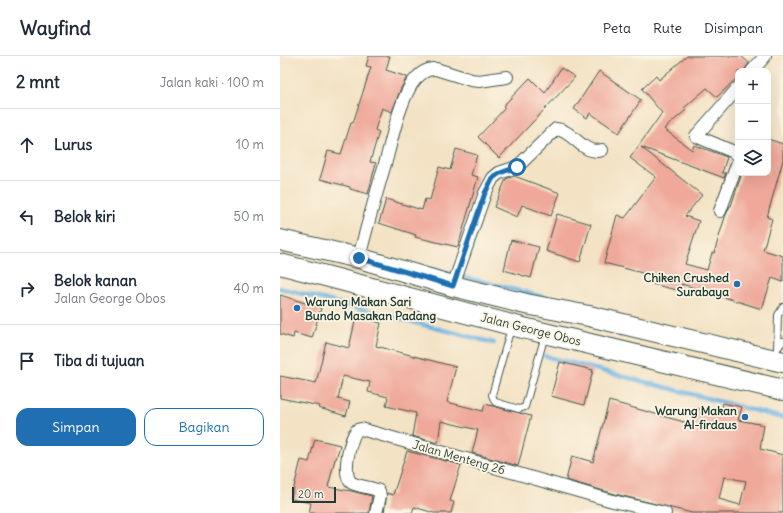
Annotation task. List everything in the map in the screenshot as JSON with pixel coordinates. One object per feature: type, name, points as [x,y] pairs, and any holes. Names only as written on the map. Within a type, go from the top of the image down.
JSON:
[{"type":"main road","name":"Jalan George Obos","points":[[280,240],[359,258],[453,286],[526,304],[776,356]]},
{"type":"main road","name":"Jalan George Obos","points":[[280,264],[512,326],[783,390]]},
{"type":"street","points":[[755,68],[765,56]]},
{"type":"street","points":[[359,258],[398,115],[411,85],[415,80],[425,70],[430,68],[436,68],[471,80],[479,81],[507,77]]},
{"type":"street","points":[[735,91],[696,136],[735,154]]},
{"type":"street","points":[[453,286],[485,193],[493,178],[497,174],[517,167],[556,129],[562,130],[592,150],[597,152],[602,150]]},
{"type":"street","points":[[720,211],[735,170]]},
{"type":"street","name":"Jalan Menteng 26","points":[[376,513],[380,496],[379,491],[352,483],[347,476],[346,470],[351,440],[357,430],[361,429],[605,499],[665,513]]},
{"type":"lane","points":[[776,356],[778,314],[783,307]]},
{"type":"lane","points":[[512,326],[492,395],[495,402],[519,409],[525,407],[545,334]]},
{"type":"lane","points":[[776,356],[783,341]]},
{"type":"building","points":[[369,56],[390,56],[386,70],[407,77],[400,90],[392,112],[382,108],[375,130],[379,132],[370,162],[376,163],[368,194],[350,189],[350,187],[320,179],[328,151],[341,154],[351,123],[353,123],[371,67],[366,66]]},
{"type":"building","points":[[687,56],[741,56],[749,63],[746,68],[735,68],[735,80],[717,97],[707,88],[684,108],[686,110],[664,129],[692,150],[694,145],[727,157],[722,173],[726,173],[724,178],[641,147],[702,195],[685,216],[699,221],[685,264],[707,270],[741,176],[771,176],[771,140],[783,144],[783,160],[767,217],[772,219],[763,250],[783,256],[783,282],[772,278],[762,309],[682,284],[680,291],[652,284],[654,276],[604,263],[617,215],[625,218],[656,177],[630,158],[662,113],[642,89],[656,76],[659,80]]},
{"type":"building","points":[[561,68],[575,77],[499,158],[478,137],[505,108],[503,106],[530,78],[545,93]]},
{"type":"building","points":[[599,71],[641,100],[619,133],[590,113],[587,118],[574,109]]},
{"type":"building","points":[[456,149],[477,155],[471,175],[478,177],[458,247],[415,237],[416,235],[379,223],[386,199],[422,210],[425,199],[430,200],[439,167],[450,170]]},
{"type":"building","points":[[514,176],[560,193],[551,216],[522,205],[517,217],[494,207],[506,179]]},
{"type":"building","points":[[557,214],[591,224],[580,262],[546,251]]},
{"type":"building","points":[[511,240],[539,247],[531,278],[504,270]]},
{"type":"building","points":[[280,295],[321,308],[312,338],[294,333],[293,338],[280,334]]},
{"type":"building","points":[[356,317],[381,323],[376,346],[456,367],[447,402],[483,411],[485,404],[531,416],[518,466],[472,453],[478,430],[441,421],[438,443],[412,436],[416,413],[386,406],[388,397],[368,392],[370,382],[343,376],[338,399],[350,402],[346,416],[319,408],[320,406],[280,398],[280,376],[316,383],[326,342],[349,348]]},
{"type":"building","points":[[560,362],[593,370],[584,405],[551,396]]},
{"type":"building","points":[[609,401],[691,424],[695,408],[721,414],[723,403],[742,407],[738,420],[764,425],[760,449],[783,455],[783,513],[692,513],[566,480],[572,456],[593,462]],"holes":[[[724,477],[746,481],[740,505],[719,499]]]},
{"type":"building","points":[[315,439],[340,445],[328,487],[372,496],[369,513],[309,513],[311,503],[291,499],[301,460],[309,462]]},
{"type":"building","points":[[407,451],[461,465],[450,501],[454,502],[451,513],[434,513],[414,507],[412,513],[384,513],[387,493],[393,495]]},
{"type":"waterway","points":[[431,269],[548,298]]},
{"type":"waterway","points":[[280,288],[494,343]]},
{"type":"waterway","points":[[545,356],[783,418]]},
{"type":"place","name":"Chiken Crushed Surabaya","points":[[737,284]]},
{"type":"place","name":"Warung Makan Sari Bundo Masakan Padang","points":[[297,308]]},
{"type":"place","name":"Warung Makan Al-firdaus","points":[[745,417]]},
{"type":"route","points":[[359,258],[453,286],[485,193],[493,178],[497,174],[517,167]]}]
